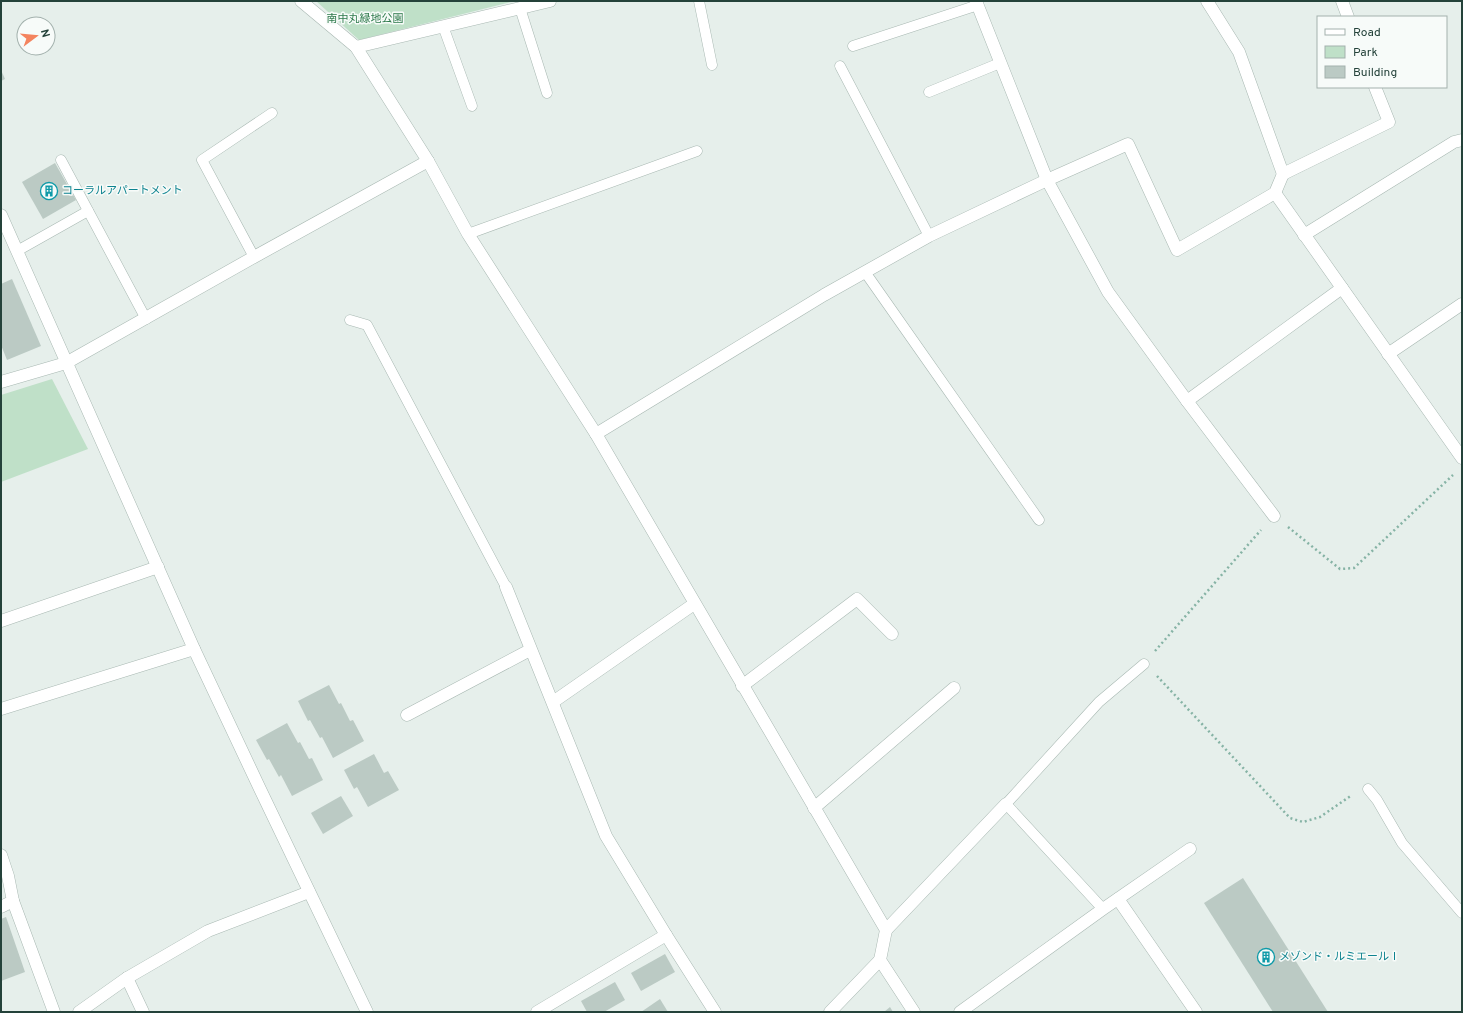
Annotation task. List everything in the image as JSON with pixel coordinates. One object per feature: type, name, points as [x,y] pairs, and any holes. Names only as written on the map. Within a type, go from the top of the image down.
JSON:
[{"type":"street","points":[[301,1],[356,47],[428,161],[468,234],[596,434],[694,604],[886,930]]},
{"type":"street","points":[[356,47],[550,1]]},
{"type":"street","points":[[1207,1],[1239,52],[1283,174]]},
{"type":"street","points":[[1342,1],[1348,16]]},
{"type":"street","points":[[977,3],[1047,180],[1108,292],[1187,401],[1274,516]]},
{"type":"street","points":[[596,434],[824,295],[929,236],[1047,180],[1128,144],[1177,250],[1275,193],[1283,174],[1389,122],[1375,88]]},
{"type":"street","points":[[1304,235],[1454,142],[1462,140]]},
{"type":"street","points":[[1,382],[66,364],[254,257],[428,161]]},
{"type":"street","points":[[1275,193],[1462,458]]},
{"type":"street","points":[[1,215],[4,230],[17,251],[194,649],[367,1012]]},
{"type":"street","points":[[1187,401],[1342,288]]},
{"type":"street","points":[[1388,354],[1462,304]]},
{"type":"street","points":[[1,621],[158,566]]},
{"type":"street","points":[[506,587],[530,650],[553,702],[606,836],[715,1012]]},
{"type":"street","points":[[742,686],[857,599],[892,634]]},
{"type":"street","points":[[553,702],[694,604]]},
{"type":"street","points":[[1,708],[194,649]]},
{"type":"street","points":[[407,715],[530,650]]},
{"type":"street","points":[[814,808],[954,688]]},
{"type":"street","points":[[830,1012],[880,960],[886,930],[1006,804]]},
{"type":"street","points":[[960,1012],[1103,909],[1190,849]]},
{"type":"street","points":[[1,855],[8,876],[13,901],[54,1012]]},
{"type":"street","points":[[80,1012],[127,978],[208,931],[309,892]]},
{"type":"street","points":[[1118,899],[1196,1012]]},
{"type":"street","points":[[1,907],[13,901]]},
{"type":"street","points":[[537,1012],[666,935]]},
{"type":"street","points":[[880,960],[914,1012]]},
{"type":"street","points":[[127,978],[143,1012]]},
{"type":"lane","points":[[699,1],[712,65]]},
{"type":"lane","points":[[853,46],[977,3]]},
{"type":"lane","points":[[520,8],[546,93]]},
{"type":"lane","points":[[443,26],[472,106]]},
{"type":"lane","points":[[929,92],[1000,63]]},
{"type":"lane","points":[[840,66],[929,236]]},
{"type":"lane","points":[[254,257],[202,160],[272,113]]},
{"type":"lane","points":[[468,234],[697,151]]},
{"type":"lane","points":[[61,160],[146,319]]},
{"type":"lane","points":[[17,251],[88,211]]},
{"type":"lane","points":[[865,272],[1039,520]]},
{"type":"lane","points":[[350,320],[367,325],[506,587]]},
{"type":"lane","points":[[1103,909],[1006,804],[1099,702],[1144,664]]},
{"type":"lane","points":[[1368,789],[1377,800],[1402,843],[1462,913]]},
{"type":"path","points":[[1368,789],[1360,790],[1320,817],[1303,822],[1290,818],[1160,678],[1144,664],[1274,516],[1340,569],[1354,568],[1456,471]]},
{"type":"green space","name":"南中丸緑地公園","points":[[316,1],[515,1],[359,40]]},
{"type":"green space","points":[[52,379],[88,449],[1,482],[1,395]]},
{"type":"building","points":[[1,70],[5,79],[1,81]]},
{"type":"building","name":"コーラルアパートメント","points":[[55,163],[76,200],[43,219],[22,182]]},
{"type":"building","points":[[12,279],[41,346],[7,360],[1,345],[1,284]]},
{"type":"building","points":[[329,685],[339,704],[341,703],[350,721],[353,720],[364,741],[333,758],[322,737],[320,738],[310,720],[308,721],[298,701]]},
{"type":"building","points":[[287,723],[309,759],[312,758],[323,780],[292,796],[281,775],[279,777],[269,759],[267,760],[256,740]]},
{"type":"building","points":[[374,754],[384,773],[388,771],[399,790],[368,807],[357,787],[354,789],[344,770]]},
{"type":"building","points":[[341,796],[353,816],[323,834],[311,813]]},
{"type":"building","name":"メゾンド・ルミエールⅠ","points":[[1243,878],[1328,1012],[1273,1012],[1204,903]]},
{"type":"building","points":[[6,917],[25,972],[1,981],[1,919]]},
{"type":"building","points":[[665,954],[675,972],[641,991],[631,973]]},
{"type":"building","points":[[615,982],[625,1000],[604,1012],[587,1012],[581,1001]]},
{"type":"building","points":[[660,999],[668,1012],[641,1012]]},
{"type":"building","points":[[890,1007],[893,1012],[884,1012]]},
{"type":"place","name":"コーラルアパートメント","points":[[49,191]]},
{"type":"place","name":"メゾンド・ルミエールⅠ","points":[[1266,957]]}]
